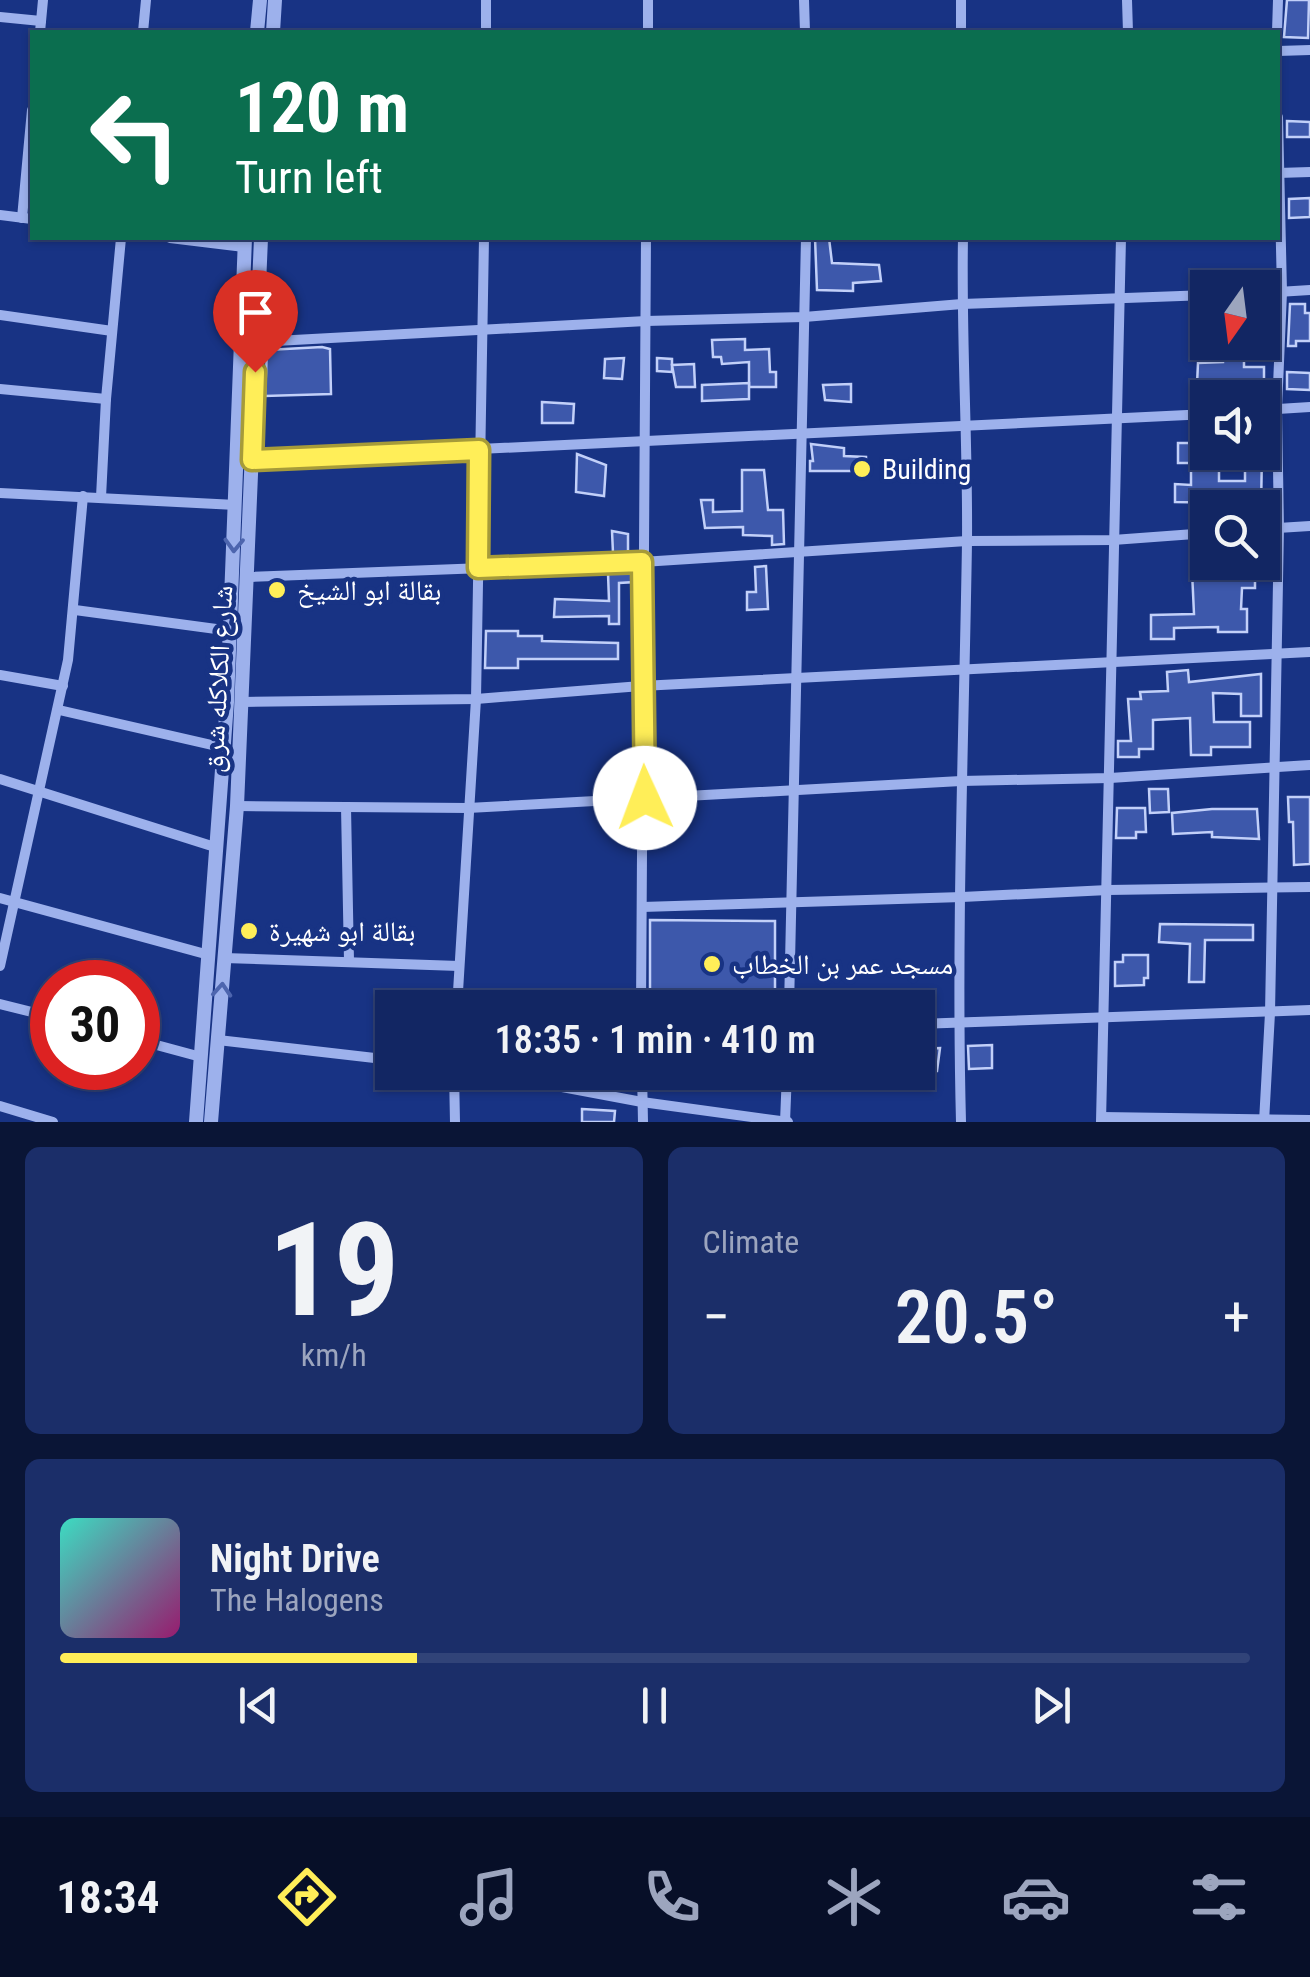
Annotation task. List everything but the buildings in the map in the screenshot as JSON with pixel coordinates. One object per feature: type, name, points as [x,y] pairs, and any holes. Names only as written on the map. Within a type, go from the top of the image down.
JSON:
[{"type":"street","points":[[0,17],[41,27],[43,0]]},
{"type":"street","points":[[143,30],[146,0]]},
{"type":"street","points":[[258,30],[260,0]]},
{"type":"street","points":[[273,30],[276,0]]},
{"type":"street","points":[[486,0],[486,30]]},
{"type":"street","points":[[648,0],[648,30]]},
{"type":"street","points":[[804,0],[805,30]]},
{"type":"street","points":[[960,0],[961,30]]},
{"type":"street","points":[[1128,0],[1128,30]]},
{"type":"street","points":[[1277,30],[1278,0]]},
{"type":"street","points":[[1280,50],[1310,50]]},
{"type":"street","points":[[0,216],[27,219],[30,154]]},
{"type":"street","points":[[1280,174],[1310,172]]},
{"type":"street","points":[[1278,380],[1280,233]]},
{"type":"street","points":[[102,497],[106,399],[121,240]]},
{"type":"street","points":[[208,240],[245,242]]},
{"type":"street","name":"شارع الكلاكله شرق","points":[[196,1122],[201,1056],[237,806],[261,240]]},
{"type":"street","points":[[458,990],[476,700],[484,240]]},
{"type":"street","points":[[642,990],[646,240]]},
{"type":"street","points":[[789,990],[806,240]]},
{"type":"street","points":[[961,1122],[961,781],[968,427],[963,240]]},
{"type":"street","points":[[1121,240],[1102,1119],[1310,1120]]},
{"type":"street","name":"شارع الكلاكله شرق","points":[[212,1122],[218,1040],[218,848],[231,630],[245,242]]},
{"type":"street","points":[[1282,292],[1310,290]]},
{"type":"street","points":[[257,342],[646,321],[804,317],[962,304],[1190,297]]},
{"type":"street","points":[[0,316],[112,331]]},
{"type":"street","points":[[0,389],[106,399]]},
{"type":"street","points":[[1280,409],[1310,407]]},
{"type":"street","points":[[252,460],[1190,415]]},
{"type":"street","points":[[0,493],[236,505]]},
{"type":"street","points":[[0,966],[59,710],[75,610],[83,496]]},
{"type":"street","points":[[1280,528],[1310,526]]},
{"type":"street","points":[[248,577],[642,562],[967,541],[1113,540],[1190,534]]},
{"type":"street","points":[[1264,1121],[1270,1013],[1277,580]]},
{"type":"street","points":[[75,610],[231,630]]},
{"type":"street","points":[[242,702],[476,700],[642,686],[1310,652]]},
{"type":"street","points":[[0,675],[63,686]]},
{"type":"street","points":[[59,710],[224,748]]},
{"type":"street","points":[[237,806],[468,808],[1310,766]]},
{"type":"street","points":[[0,778],[218,848]]},
{"type":"street","points":[[346,806],[349,960]]},
{"type":"street","points":[[642,906],[1310,887]]},
{"type":"street","points":[[0,898],[217,957],[459,966]]},
{"type":"street","points":[[0,1004],[30,1012]]},
{"type":"street","points":[[935,1023],[1310,1010]]},
{"type":"street","points":[[218,1040],[375,1058]]},
{"type":"street","points":[[160,1046],[201,1056]]},
{"type":"street","points":[[454,1090],[455,1122]]},
{"type":"street","points":[[578,1090],[786,1122],[786,1090]]},
{"type":"street","points":[[642,1090],[643,1122]]},
{"type":"street","points":[[0,1106],[52,1122]]},
{"type":"place","name":"Building","points":[[862,469]]},
{"type":"place","name":"بقالة ابو الشيخ","points":[[277,590]]},
{"type":"place","name":"بقالة ابو شهيرة","points":[[249,931]]},
{"type":"place","name":"مسجد عمر بن الخطاب","points":[[712,964]]},
{"type":"route","points":[[255,372],[252,460],[479,450],[478,568],[642,562],[645,798]]}]
